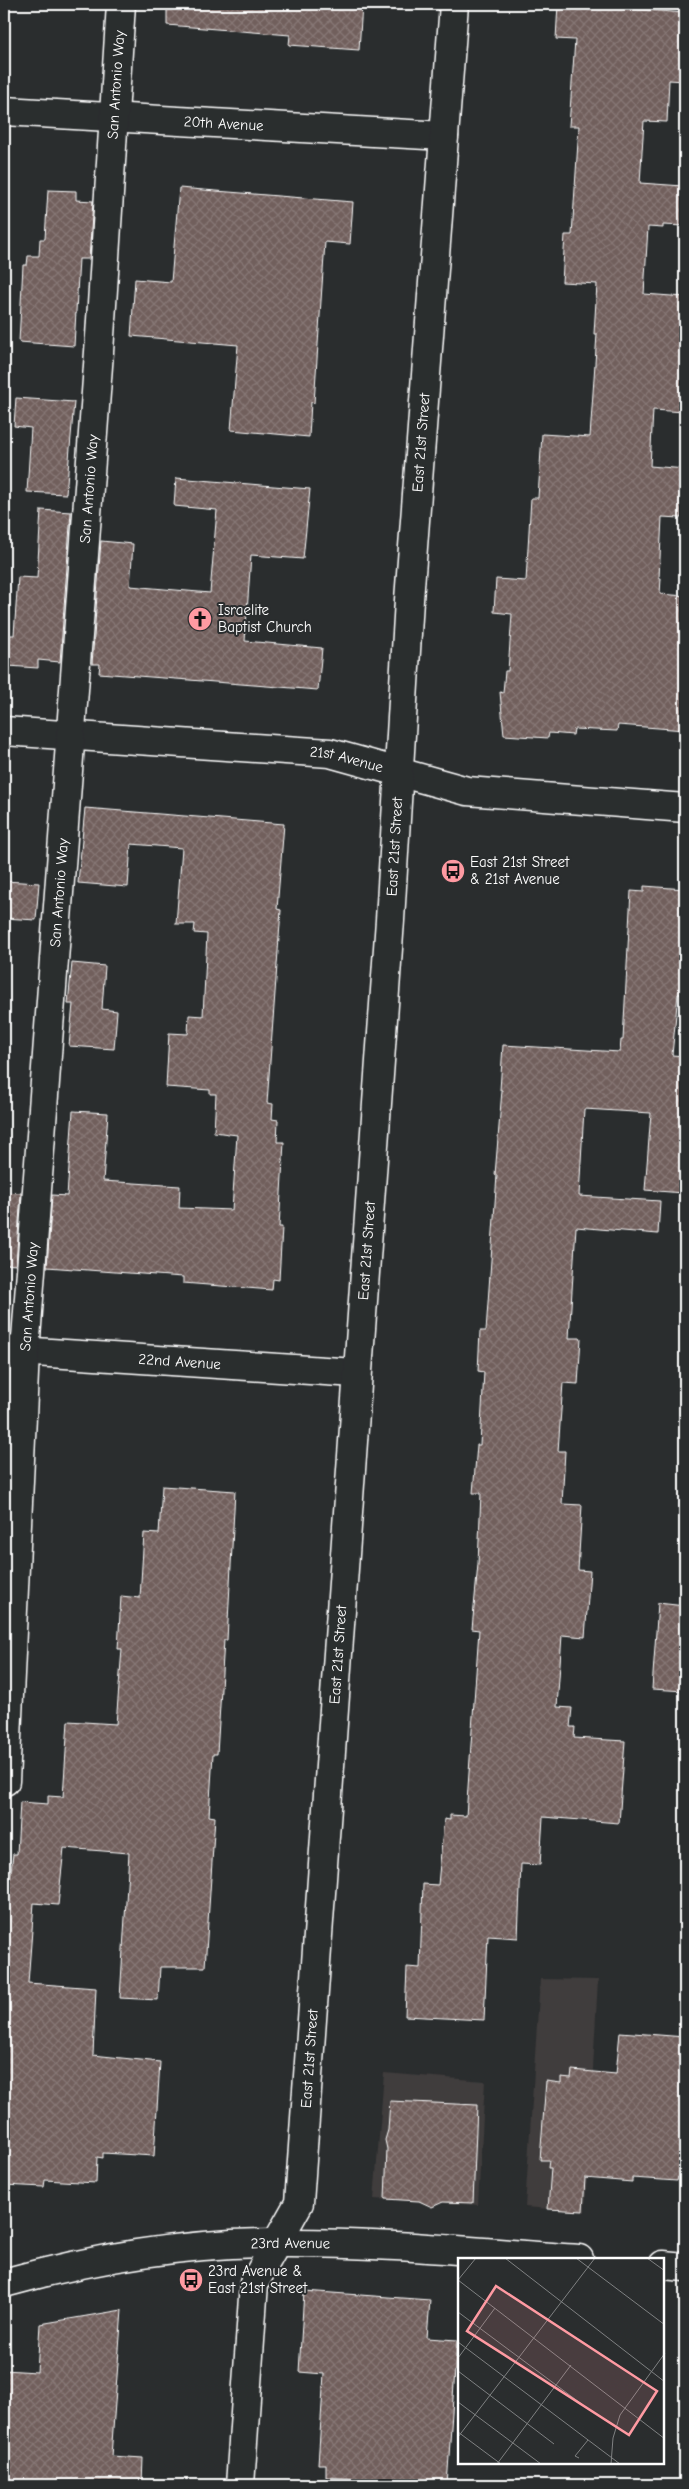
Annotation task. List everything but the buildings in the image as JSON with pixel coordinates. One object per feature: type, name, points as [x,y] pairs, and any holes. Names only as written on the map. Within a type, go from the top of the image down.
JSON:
[{"type":"street","name":"San Antonio Way","points":[[5,1781],[14,1351],[70,735],[99,352],[121,4]]},
{"type":"street","name":"East 21st Street","points":[[240,2485],[254,2283],[299,2203],[356,1373],[454,4]]},
{"type":"street","name":"20th Avenue","points":[[4,111],[444,136]]},
{"type":"street","name":"21st Avenue","points":[[4,731],[330,753],[467,792],[685,808]]},
{"type":"street","name":"22nd Avenue","points":[[14,1351],[356,1373]]},
{"type":"street","name":"23rd Avenue","points":[[4,2283],[108,2259],[220,2245],[276,2243],[400,2246],[565,2258]]},
{"type":"street","points":[[664,2265],[685,2267]]},
{"type":"shaded area","points":[[540,1979],[598,1980],[585,2212],[525,2207]]},
{"type":"shaded area","points":[[384,2073],[485,2081],[478,2205],[374,2199]]},
{"type":"place","name":"Israelite Baptist Church","points":[[200,619]]},
{"type":"place","name":"East 21st Street & 21st Avenue","points":[[453,871]]},
{"type":"place","name":"23rd Avenue & East 21st Street","points":[[191,2280]]}]
